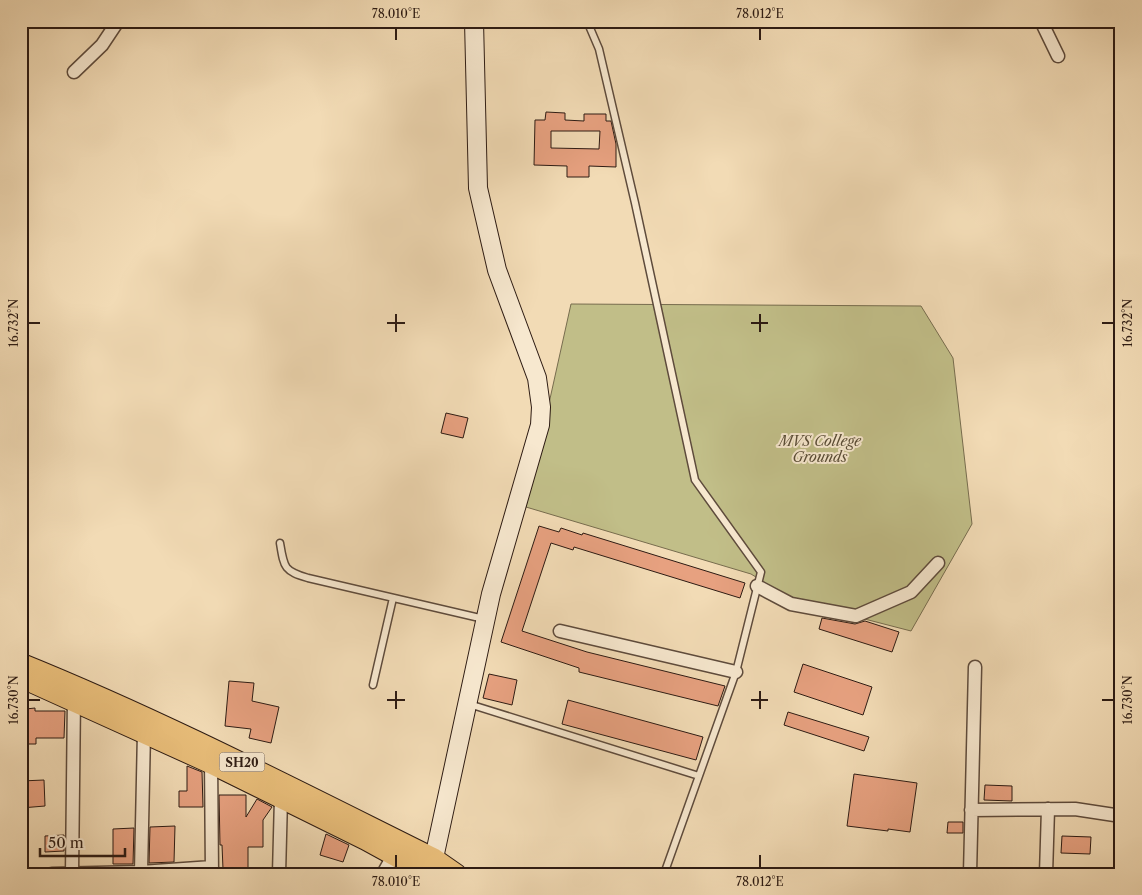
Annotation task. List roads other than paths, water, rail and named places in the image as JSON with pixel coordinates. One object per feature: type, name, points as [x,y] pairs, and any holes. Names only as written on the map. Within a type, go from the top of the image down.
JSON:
[{"type":"main road","name":"SH20","points":[[21,663],[144,732],[211,755],[281,798],[393,856],[427,869],[457,874]]},
{"type":"main road","name":"SH20","points":[[21,678],[74,692],[211,755],[427,869]]},
{"type":"street","points":[[74,72],[102,46],[118,21]]},
{"type":"street","points":[[427,869],[468,704],[486,620],[540,425],[541,407],[540,392],[534,366],[497,270],[478,188],[474,21]]},
{"type":"street","points":[[1041,21],[1058,56]]},
{"type":"street","points":[[757,586],[791,604],[856,616],[911,592],[938,562]]},
{"type":"street","points":[[560,631],[736,672]]},
{"type":"street","points":[[970,874],[975,667]]},
{"type":"street","points":[[72,873],[74,692]]},
{"type":"street","points":[[141,872],[144,732]]},
{"type":"street","points":[[52,874],[212,870],[211,755]]},
{"type":"street","points":[[280,874],[281,798]]},
{"type":"street","points":[[1046,874],[1048,809]]},
{"type":"street","points":[[971,810],[1075,809],[1121,816]]},
{"type":"street","points":[[384,874],[393,856]]},
{"type":"lane","points":[[587,21],[598,49],[633,194],[694,480],[761,572],[736,672],[664,874]]},
{"type":"lane","points":[[280,543],[282,560],[291,573],[486,620]]},
{"type":"lane","points":[[373,685],[394,598]]},
{"type":"lane","points":[[468,704],[699,776]]},
{"type":"park label","name":"MVS College Grounds","points":[[820,450]]}]
